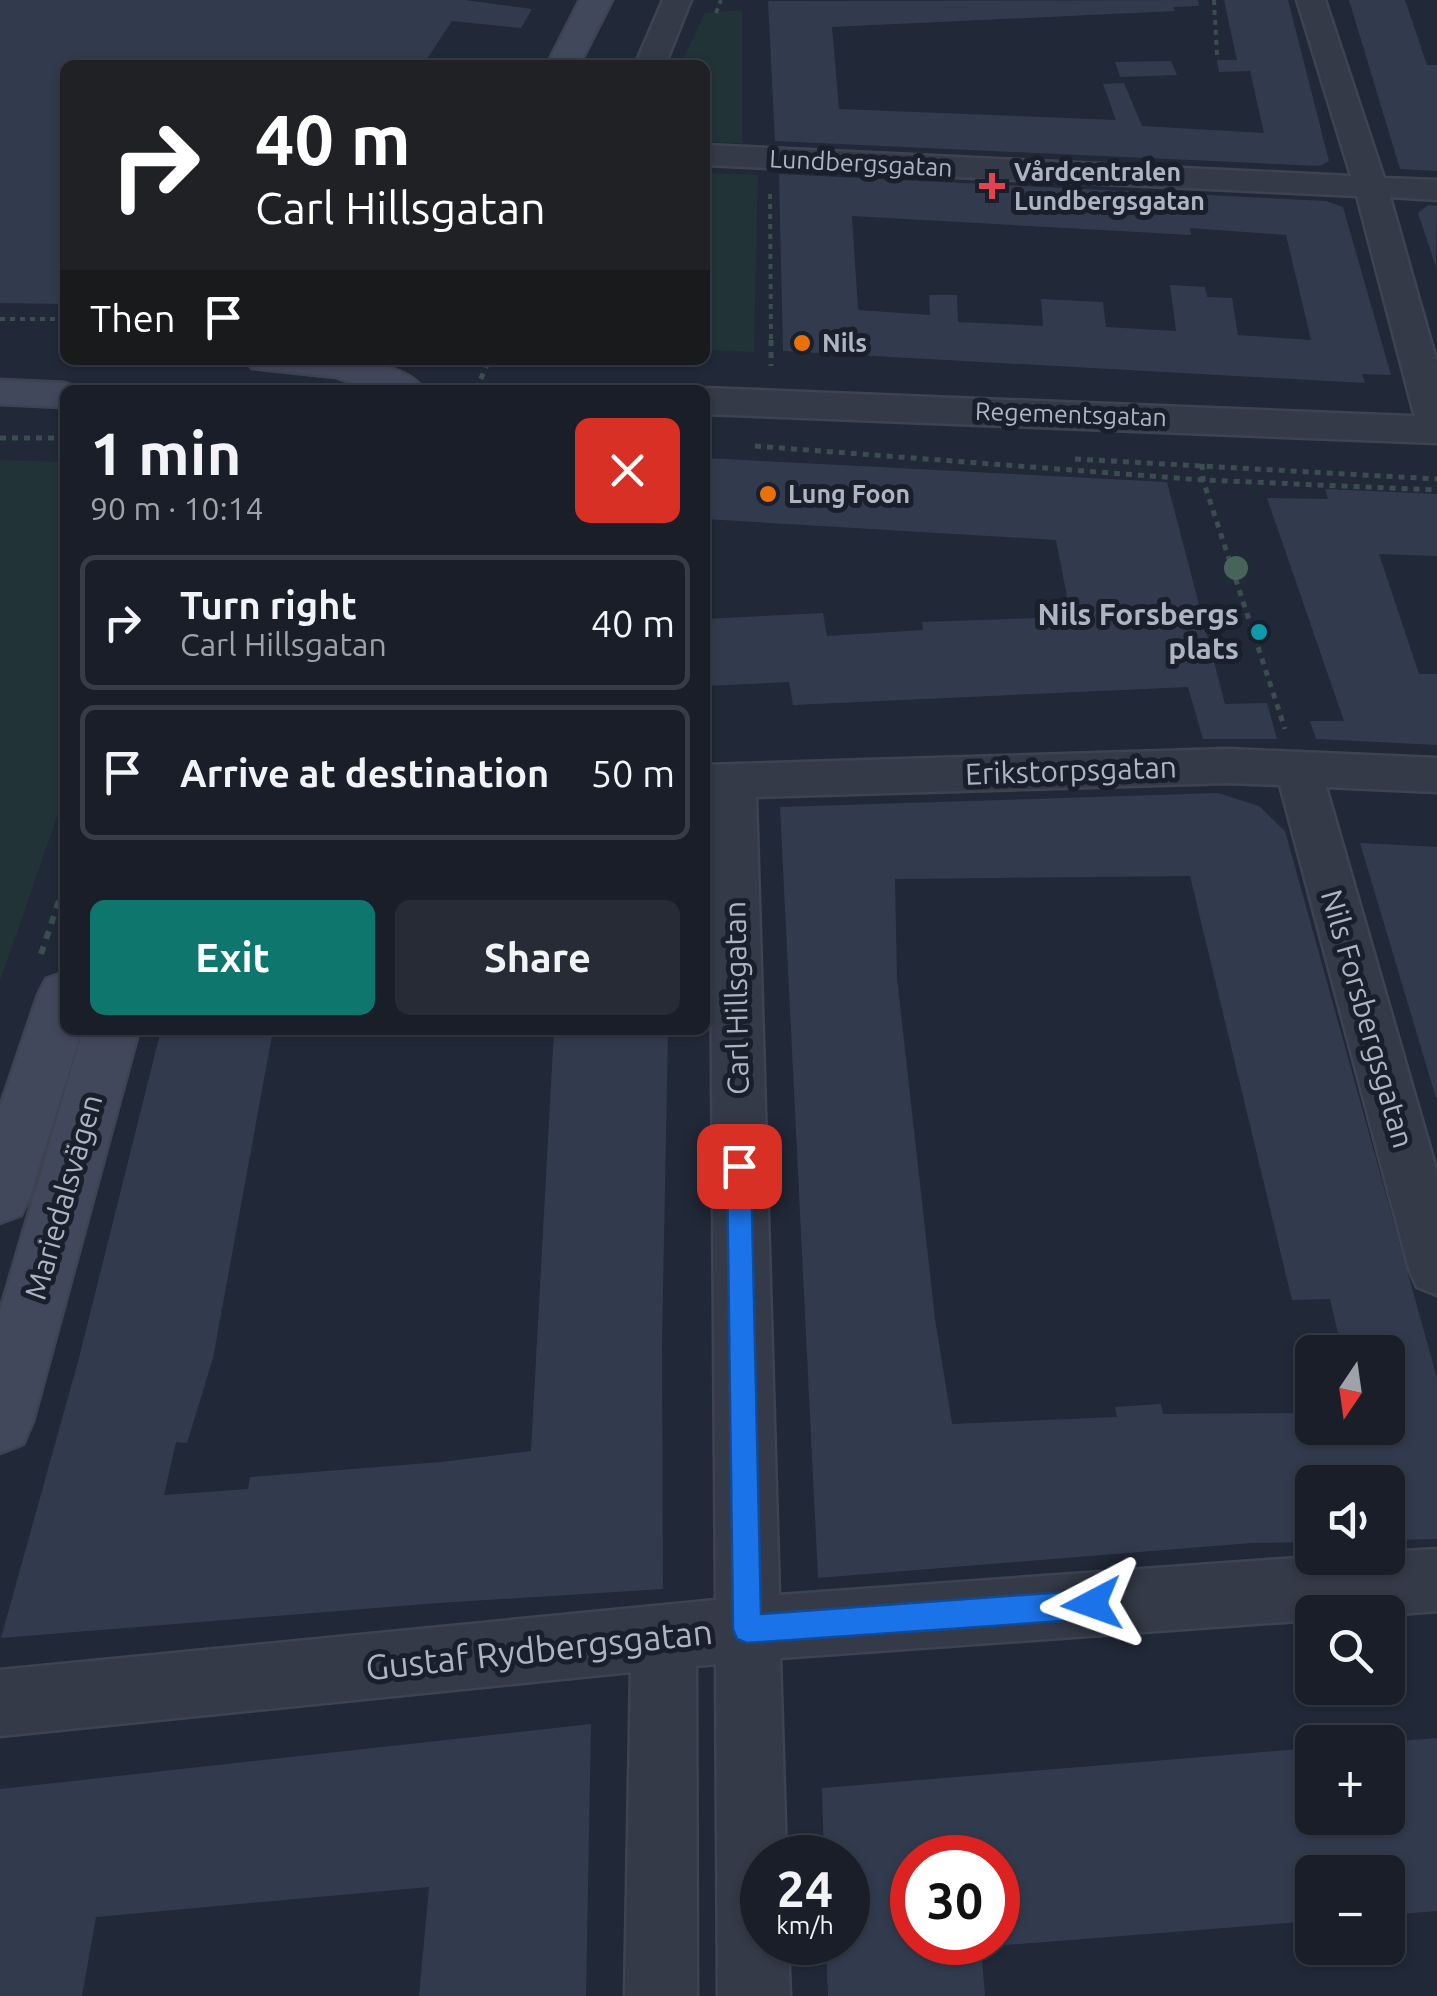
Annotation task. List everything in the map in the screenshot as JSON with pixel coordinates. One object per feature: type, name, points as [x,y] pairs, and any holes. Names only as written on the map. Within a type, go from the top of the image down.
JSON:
[{"type":"main road","points":[[566,60],[596,0]]},
{"type":"main road","points":[[0,356],[49,357]]},
{"type":"main road","points":[[296,365],[386,385]]},
{"type":"main road","points":[[0,392],[60,394]]},
{"type":"main road","name":"Mariedalsvägen","points":[[0,1196],[60,1010]]},
{"type":"main road","name":"Mariedalsvägen","points":[[0,1421],[110,1035]]},
{"type":"street","points":[[652,60],[677,0]]},
{"type":"street","points":[[1312,0],[1372,186],[1437,430]]},
{"type":"street","name":"Lundbergsgatan","points":[[710,155],[1437,190]]},
{"type":"street","name":"Regementsgatan","points":[[710,401],[1437,430]]},
{"type":"street","name":"Erikstorpsgatan","points":[[719,781],[1228,766],[1437,775]]},
{"type":"street","name":"Nils Forsbergsgatan","points":[[1298,768],[1437,1270]]},
{"type":"street","name":"Carl Hillsgatan","points":[[719,781],[747,1629],[754,1996]]},
{"type":"street","name":"Gustaf Rydbergsgatan","points":[[0,1703],[747,1629],[1437,1580]]},
{"type":"street","points":[[661,1996],[664,1637]]},
{"type":"path","points":[[1214,0],[1217,56]]},
{"type":"path","points":[[770,158],[770,368]]},
{"type":"path","points":[[0,320],[60,319]]},
{"type":"path","points":[[1197,418],[1203,480],[1298,768]]},
{"type":"path","points":[[0,438],[60,438]]},
{"type":"path","points":[[745,446],[1203,480],[1437,490]]},
{"type":"shaded area","points":[[742,10],[742,143],[710,142],[710,60],[682,60],[705,13]]},
{"type":"shaded area","points":[[710,173],[758,175],[754,352],[710,350]]},
{"type":"shaded area","points":[[0,460],[60,462],[60,808],[0,981]]},
{"type":"building","points":[[0,0],[465,0],[532,9],[521,28],[452,21],[426,60],[60,60],[60,304],[0,303]]},
{"type":"building","points":[[1198,0],[1199,6],[1173,7],[1175,11],[832,27],[839,109],[1116,120],[1103,84],[1124,83],[1142,126],[1264,133],[1250,71],[1219,72],[1217,60],[1237,60],[1224,0],[1288,0],[1329,161],[1320,166],[775,141],[768,1]]},
{"type":"building","points":[[1349,0],[1405,0],[1427,65],[1437,65],[1437,171],[1400,169]]},
{"type":"building","points":[[1171,61],[1177,75],[1120,77],[1115,62]]},
{"type":"building","points":[[779,174],[1326,201],[1343,207],[1391,375],[1362,374],[1365,383],[783,351]],"holes":[[[852,216],[1191,235],[1190,228],[1286,235],[1311,340],[1238,335],[1232,298],[1207,297],[1205,287],[1170,285],[1176,331],[1106,327],[1103,302],[1041,299],[1043,326],[958,322],[957,295],[929,295],[930,315],[858,310]]]},
{"type":"building","points":[[1428,205],[1437,206],[1436,267],[1418,213]]},
{"type":"building","points":[[710,458],[1167,482],[1225,704],[1267,703],[1277,739],[1203,739],[1188,687],[793,705],[789,682],[710,686],[710,619],[823,613],[827,636],[923,630],[922,622],[1071,617],[1056,540],[710,519]]},
{"type":"building","points":[[1325,489],[1437,494],[1437,556],[1379,554],[1419,674],[1437,674],[1437,745],[1316,739],[1310,721],[1344,721],[1267,498],[1328,499]]},
{"type":"building","points":[[1218,793],[1259,806],[1285,831],[1437,1378],[1437,1539],[1405,1540],[1405,1465],[1295,1465],[1295,1542],[818,1578],[780,807]],"holes":[[[1190,876],[1292,1300],[1330,1299],[1338,1335],[1405,1335],[1405,1445],[1295,1445],[1295,1413],[1163,1414],[1161,1404],[1115,1407],[1117,1417],[952,1424],[935,1319],[897,978],[895,879]]]},
{"type":"building","points":[[1360,843],[1437,847],[1436,1098]]},
{"type":"building","points":[[160,1035],[272,1035],[213,1358],[187,1443],[176,1442],[164,1495],[248,1489],[250,1477],[531,1451],[554,1035],[668,1035],[662,1343],[663,1589],[1,1638],[79,1358]]},
{"type":"building","points":[[591,1724],[586,1996],[419,1996],[429,1887],[96,1917],[82,1996],[0,1996],[0,1789]]},
{"type":"building","points":[[1437,1738],[1437,1911],[1405,1914],[1405,1855],[1295,1855],[1295,1922],[1020,1944],[1020,1835],[890,1835],[890,1965],[982,1965],[985,1996],[828,1996],[827,1965],[870,1965],[870,1835],[823,1835],[822,1788],[1295,1749],[1295,1835],[1405,1835],[1405,1741]]},
{"type":"place","name":"Vårdcentralen Lundbergsgatan","points":[[992,186]]},
{"type":"place","name":"Nils","points":[[802,343]]},
{"type":"place","name":"Lung Foon","points":[[768,494]]},
{"type":"place","name":"Nils Forsbergs plats","points":[[1259,632]]},
{"type":"route","points":[[739,1166],[747,1629],[1092,1604]]}]
